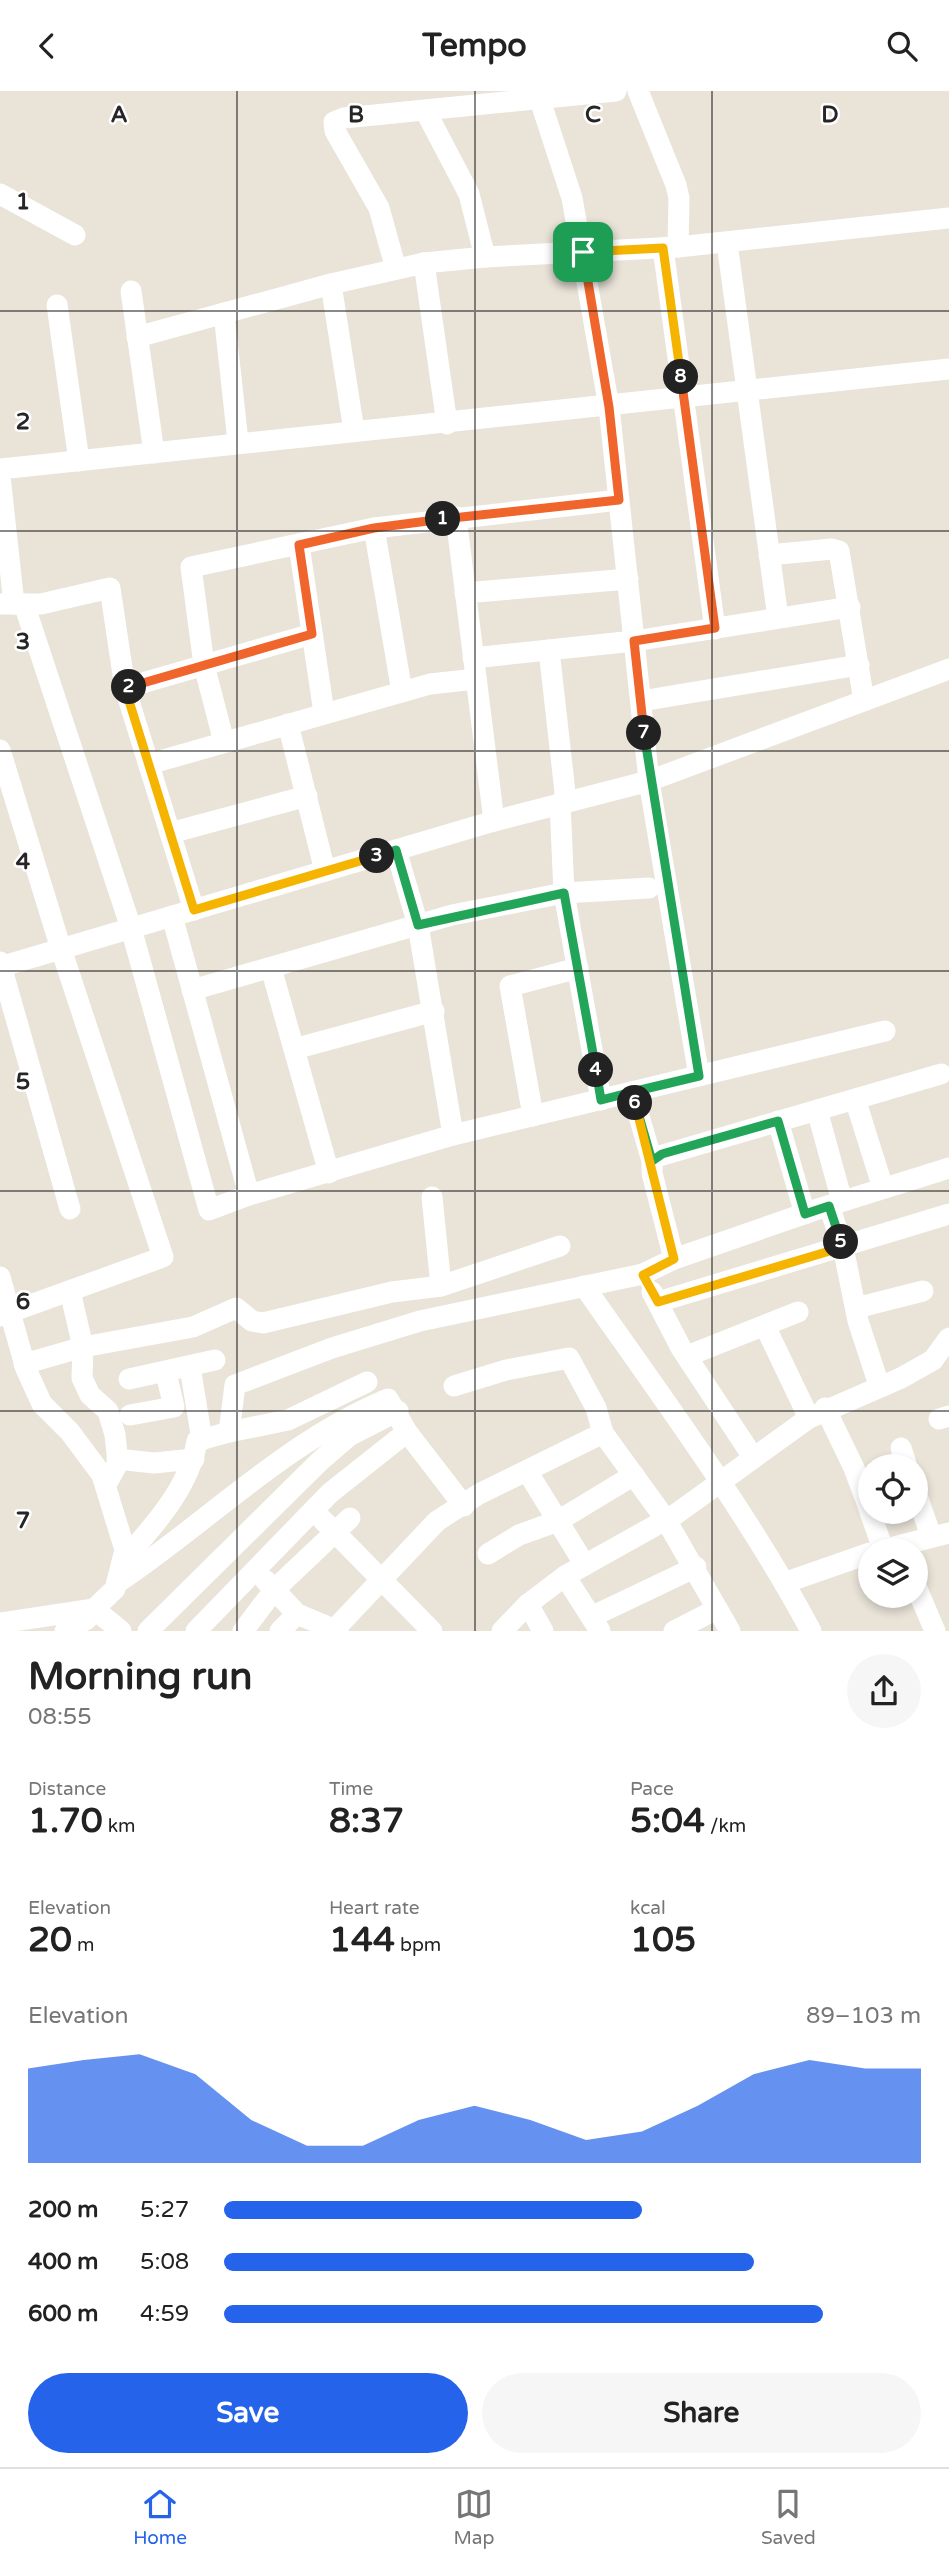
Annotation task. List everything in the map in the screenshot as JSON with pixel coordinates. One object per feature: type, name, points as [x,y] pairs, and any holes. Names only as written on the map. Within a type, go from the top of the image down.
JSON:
[{"type":"street","points":[[396,269],[379,208],[335,131],[334,123],[344,118],[426,112],[616,91]]},
{"type":"street","points":[[638,91],[679,198],[671,248],[683,397],[715,628]]},
{"type":"street","points":[[540,100],[568,183],[583,252],[609,407],[649,781],[699,1076]]},
{"type":"street","points":[[426,112],[468,194],[485,257]]},
{"type":"street","points":[[0,194],[75,235]]},
{"type":"street","points":[[137,337],[331,284],[425,263],[485,257],[671,248],[949,218]]},
{"type":"street","points":[[727,243],[778,618]]},
{"type":"street","points":[[425,263],[447,424]]},
{"type":"street","points":[[331,284],[354,431]]},
{"type":"street","points":[[131,291],[154,453]]},
{"type":"street","points":[[57,305],[79,461]]},
{"type":"street","points":[[224,313],[238,442]]},
{"type":"street","points":[[0,469],[238,442],[609,407],[746,389],[949,369]]},
{"type":"street","points":[[0,476],[13,604],[131,928],[209,1210],[248,1195],[453,1135],[885,1031]]},
{"type":"street","points":[[224,742],[205,665],[191,567],[374,528],[619,500]]},
{"type":"street","points":[[456,517],[494,821]]},
{"type":"street","points":[[374,528],[402,692]]},
{"type":"street","points":[[299,545],[324,713]]},
{"type":"street","points":[[769,555],[832,549],[839,551],[864,701]]},
{"type":"street","points":[[465,593],[628,579]]},
{"type":"street","points":[[13,604],[41,604],[110,588],[125,688],[194,910]]},
{"type":"street","points":[[149,764],[430,684],[475,668],[549,650],[634,641],[850,607]]},
{"type":"street","points":[[125,688],[312,634]]},
{"type":"street","points":[[549,650],[563,802],[564,893],[601,1100]]},
{"type":"street","points":[[641,701],[859,666]]},
{"type":"street","points":[[71,1209],[1,965],[494,821],[649,781],[949,669]]},
{"type":"street","points":[[288,724],[325,871]]},
{"type":"street","points":[[0,751],[61,949],[163,1257],[5,1315]]},
{"type":"street","points":[[170,833],[307,796]]},
{"type":"street","points":[[396,850],[418,925],[453,1135]]},
{"type":"street","points":[[192,991],[418,925],[564,893],[649,888]]},
{"type":"street","points":[[172,916],[248,1195]]},
{"type":"street","points":[[271,968],[329,1173]]},
{"type":"street","points":[[533,1116],[510,986],[578,968]]},
{"type":"street","points":[[294,1049],[434,1011]]},
{"type":"street","points":[[652,1161],[662,1154],[941,1074]]},
{"type":"street","points":[[632,1092],[652,1161],[652,1173],[674,1259]]},
{"type":"street","points":[[855,1099],[883,1188]]},
{"type":"street","points":[[817,1110],[856,1308],[879,1385]]},
{"type":"street","points":[[778,1121],[805,1214]]},
{"type":"street","points":[[229,1432],[235,1385],[332,1349],[420,1321],[643,1275],[674,1259],[835,1203],[883,1188],[947,1175]]},
{"type":"street","points":[[432,1197],[441,1286]]},
{"type":"street","points":[[658,1302],[949,1214]]},
{"type":"street","points":[[24,1364],[83,1347],[193,1327],[227,1309],[236,1308],[252,1321],[263,1323],[381,1295],[441,1286],[560,1246]]},
{"type":"street","points":[[643,1275],[687,1356],[754,1457]]},
{"type":"street","points":[[0,1277],[5,1315],[42,1403],[95,1463],[106,1485],[125,1550],[106,1622]]},
{"type":"street","points":[[584,1286],[719,1483],[811,1630]]},
{"type":"street","points":[[70,1291],[83,1347],[82,1378],[90,1395],[108,1411],[117,1459],[106,1485]]},
{"type":"street","points":[[856,1308],[923,1291]]},
{"type":"street","points":[[687,1356],[798,1312]]},
{"type":"street","points":[[765,1325],[817,1413],[854,1468],[858,1479]]},
{"type":"street","points":[[502,1630],[528,1604],[565,1576],[666,1520],[817,1413],[901,1378],[933,1360],[949,1338]]},
{"type":"street","points":[[454,1386],[506,1370],[569,1358],[596,1408],[603,1433],[666,1520],[696,1567],[730,1630]]},
{"type":"street","points":[[130,1380],[215,1360]]},
{"type":"street","points":[[122,1562],[151,1529],[198,1449],[190,1367]]},
{"type":"street","points":[[130,1415],[174,1408],[166,1373]]},
{"type":"street","points":[[117,1459],[154,1463],[198,1449],[229,1432],[288,1420],[367,1382]]},
{"type":"street","points":[[116,1586],[297,1449],[354,1413],[388,1399],[398,1411],[407,1432],[464,1506]]},
{"type":"street","points":[[148,1630],[349,1436],[398,1411]]},
{"type":"street","points":[[196,1630],[330,1493],[407,1432]]},
{"type":"street","points":[[233,1550],[275,1589],[297,1614],[335,1630],[380,1578],[437,1521],[479,1494],[603,1433]]},
{"type":"street","points":[[527,1471],[585,1565]]},
{"type":"street","points":[[488,1554],[519,1535],[558,1521],[634,1475]]},
{"type":"street","points":[[314,1511],[343,1525],[380,1578],[432,1630]]},
{"type":"street","points":[[928,1513],[940,1534]]},
{"type":"street","points":[[243,1630],[275,1589],[343,1525]]},
{"type":"street","points":[[784,1583],[858,1559]]},
{"type":"street","points":[[565,1576],[595,1624],[696,1567]]},
{"type":"street","points":[[528,1604],[543,1630]]},
{"type":"street","points":[[925,1608],[934,1630]]},
{"type":"street","points":[[674,1630],[717,1609]]},
{"type":"street","points":[[280,1630],[297,1614]]},
{"type":"street","points":[[65,1630],[87,1619],[106,1622]]},
{"type":"street","points":[[0,1623],[106,1622]]},
{"type":"route","points":[[583,252],[609,407],[619,500],[374,528],[299,545],[312,634],[125,688],[194,910],[396,850],[418,925],[452,915],[564,893],[601,1100],[632,1092],[652,1161],[662,1154],[778,1121],[805,1214],[829,1206],[843,1247],[658,1302],[643,1275],[674,1259],[652,1173],[652,1161],[632,1092],[699,1076],[649,781],[634,641],[715,628],[663,248],[583,252]]}]
